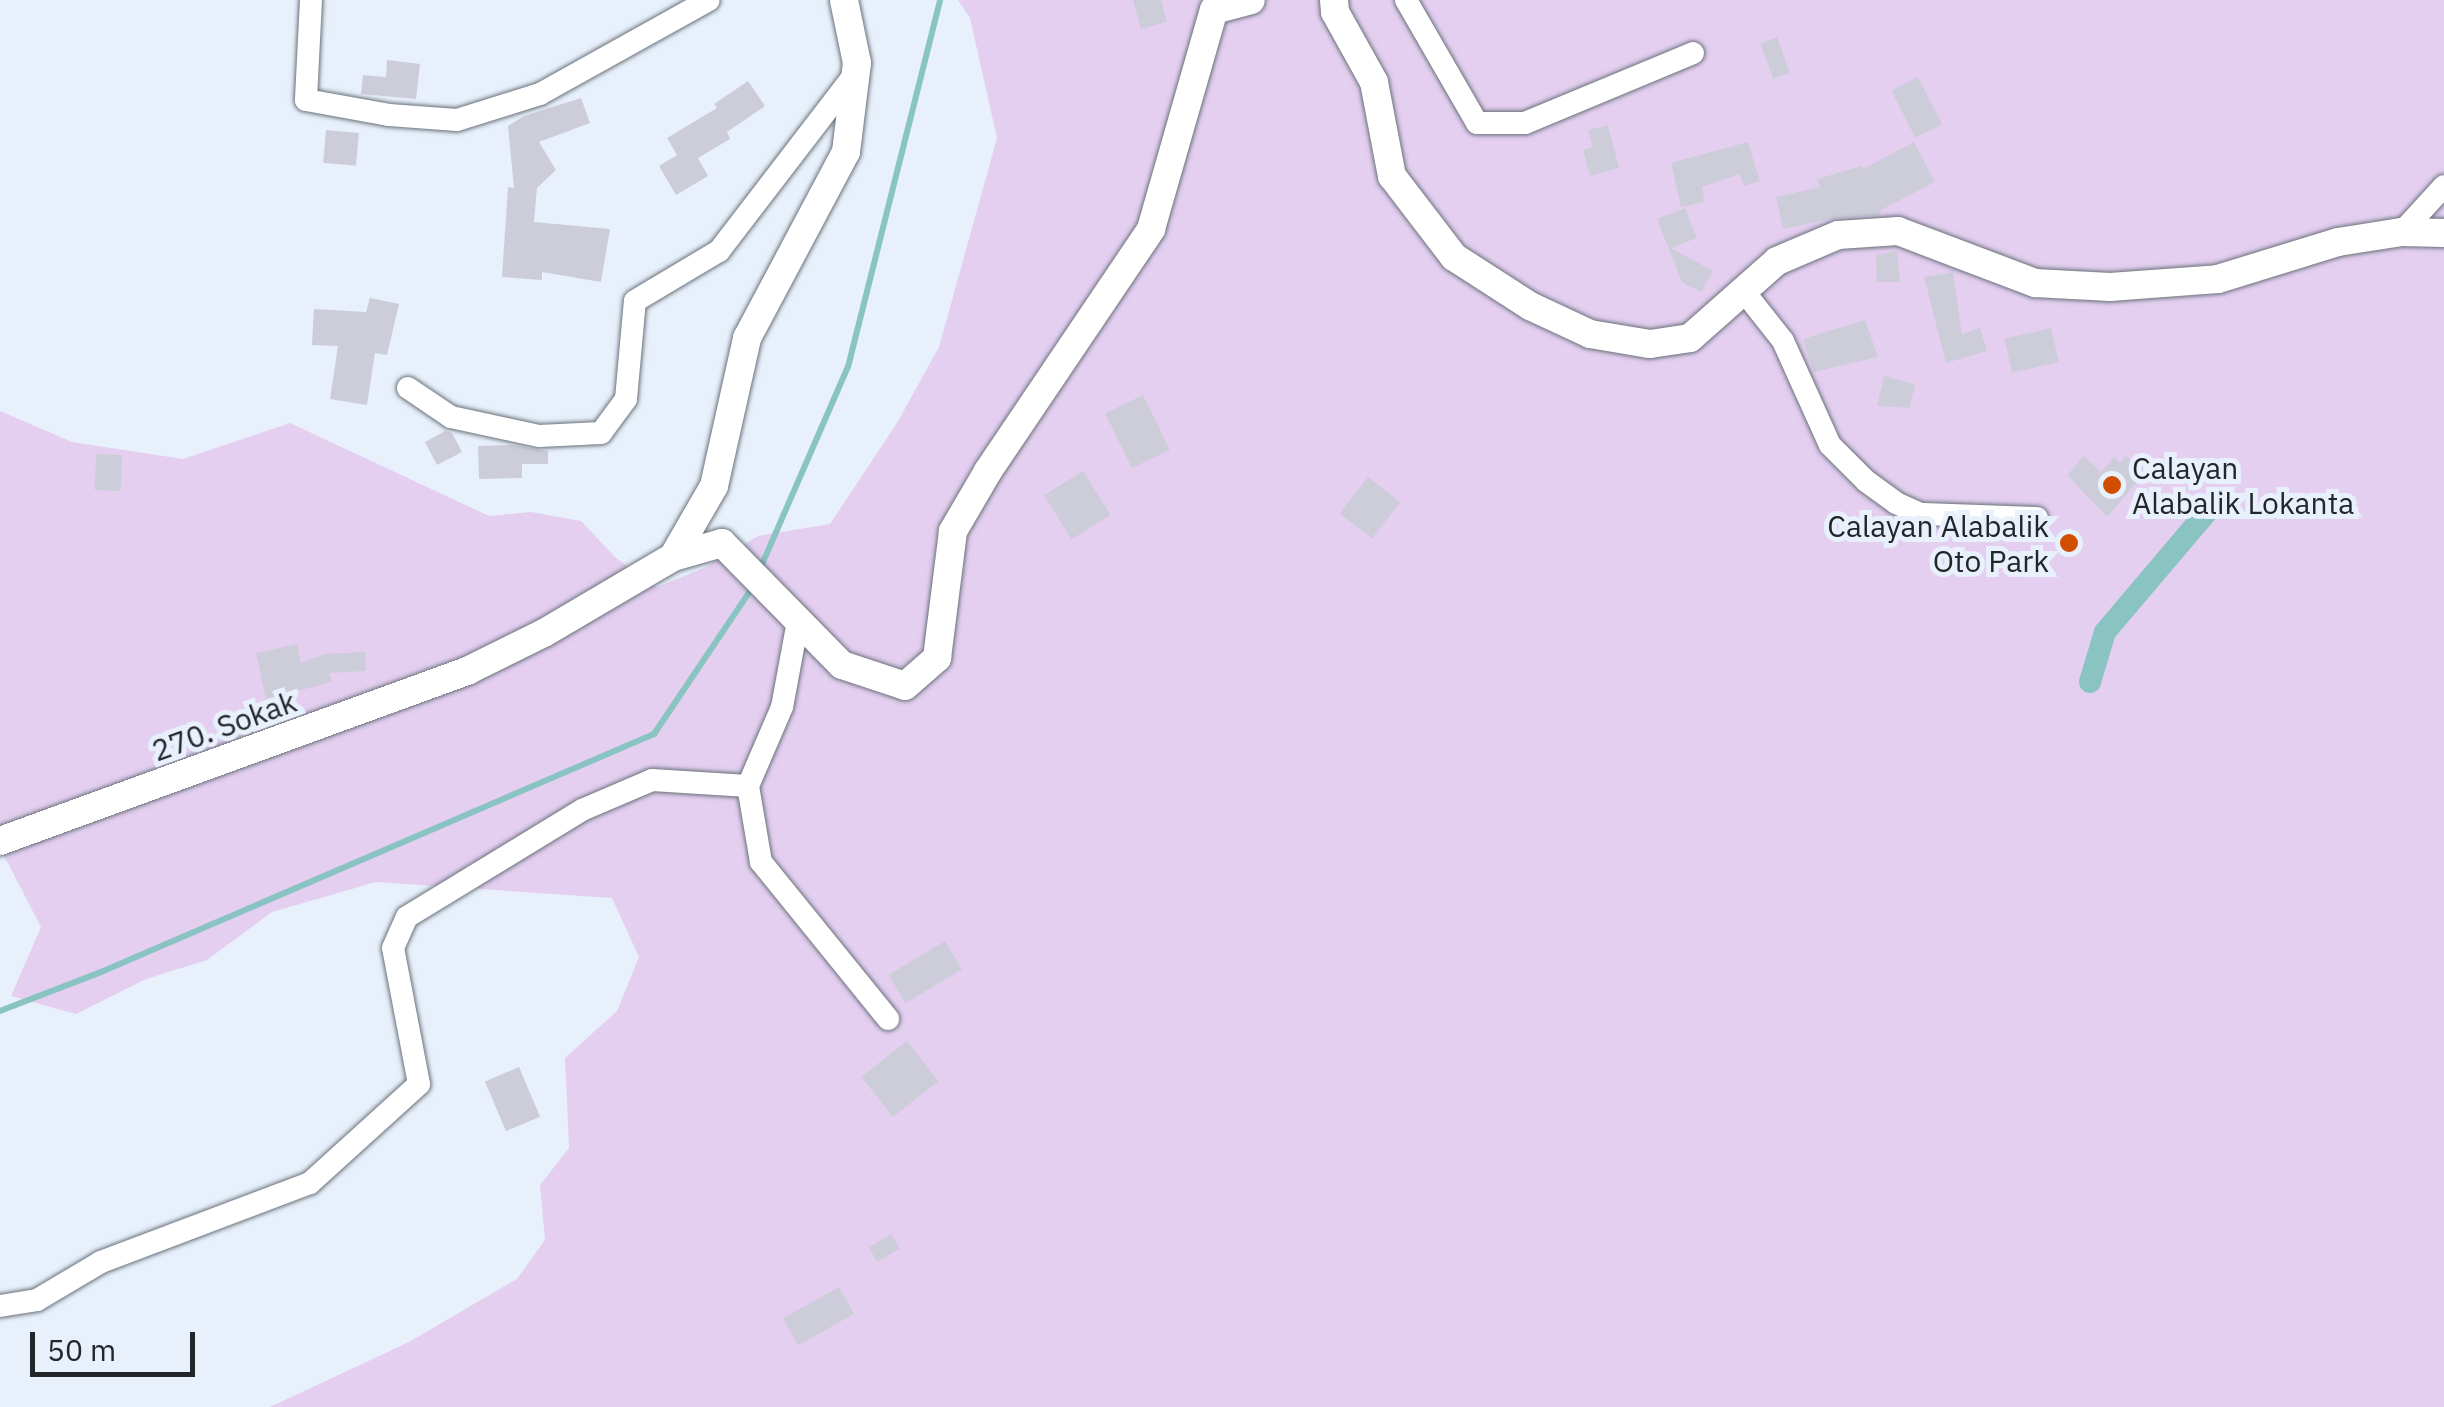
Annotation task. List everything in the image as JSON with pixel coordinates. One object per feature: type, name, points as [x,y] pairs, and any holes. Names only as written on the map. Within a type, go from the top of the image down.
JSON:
[{"type":"street","points":[[312,0],[306,100],[388,115],[457,120],[540,94],[709,0]]},
{"type":"street","points":[[674,557],[714,486],[747,338],[846,152],[855,74],[844,0]]},
{"type":"street","points":[[798,621],[842,665],[905,686],[937,658],[954,532],[988,471],[1152,228],[1214,10],[1251,0]]},
{"type":"street","points":[[1307,0],[1334,6],[1374,82],[1392,176],[1454,257],[1530,306],[1575,327],[1650,344],[1690,338],[1777,262],[1838,235],[1898,230],[2035,283],[2110,287],[2218,279],[2338,242],[2402,232],[2444,233]]},
{"type":"street","points":[[1406,0],[1477,123],[1525,123],[1693,52]]},
{"type":"street","points":[[408,388],[451,417],[539,436],[601,433],[626,399],[635,301],[719,251],[855,74]]},
{"type":"street","points":[[2402,232],[2444,186]]},
{"type":"street","points":[[1742,289],[1783,341],[1830,445],[1866,481],[1896,503],[1921,514],[2037,518]]},
{"type":"street","name":"270. Sokak","points":[[0,841],[469,670],[674,557],[722,544],[798,621]]},
{"type":"street","points":[[798,621],[782,706],[748,786],[761,862],[888,1019]]},
{"type":"street","points":[[0,1306],[37,1300],[102,1262],[310,1183],[419,1084],[393,948],[407,917],[582,810],[652,780],[748,786]]},
{"type":"shaded area","points":[[958,0],[2444,0],[2444,1407],[270,1407],[409,1342],[517,1279],[545,1240],[540,1185],[569,1148],[565,1058],[617,1011],[639,957],[612,898],[376,882],[272,912],[207,960],[146,979],[76,1014],[11,996],[41,927],[0,848],[0,411],[72,442],[183,459],[290,423],[489,516],[531,512],[581,521],[616,558],[657,587],[704,568],[758,536],[830,524],[897,423],[939,347],[997,138],[970,18]]},
{"type":"building","points":[[1133,0],[1161,0],[1167,22],[1141,29]]},
{"type":"building","points":[[1777,37],[1790,73],[1773,79],[1760,43]]},
{"type":"building","points":[[387,60],[420,64],[416,99],[361,94],[363,75],[386,77]]},
{"type":"building","points":[[1918,77],[1942,124],[1915,138],[1891,91]]},
{"type":"building","points":[[748,81],[765,106],[727,132],[730,139],[698,158],[708,176],[676,195],[659,166],[677,155],[667,138],[717,108],[714,104]]},
{"type":"building","points":[[581,98],[590,123],[539,142],[556,170],[537,188],[534,222],[610,229],[601,282],[542,272],[542,280],[502,277],[508,187],[514,188],[508,126],[524,116]]},
{"type":"building","points":[[1608,125],[1619,168],[1590,176],[1583,150],[1593,147],[1588,130]]},
{"type":"building","points":[[326,130],[359,133],[356,166],[323,163]]},
{"type":"building","points":[[1748,142],[1760,181],[1744,186],[1740,174],[1702,187],[1705,202],[1681,207],[1671,163]]},
{"type":"building","points":[[1914,142],[1935,182],[1879,211],[1881,215],[1836,218],[1783,229],[1776,197],[1820,187],[1817,179],[1861,166],[1863,169]]},
{"type":"building","points":[[1685,208],[1697,238],[1671,248],[1713,271],[1701,292],[1682,282],[1657,219]]},
{"type":"building","points":[[1897,251],[1900,282],[1877,282],[1876,255]]},
{"type":"building","points":[[1953,272],[1962,334],[1980,328],[1987,351],[1946,363],[1924,277]]},
{"type":"building","points":[[370,298],[399,304],[387,355],[375,353],[367,405],[330,399],[338,346],[312,345],[314,309],[366,312]]},
{"type":"building","points":[[1865,320],[1878,357],[1814,372],[1803,339]]},
{"type":"building","points":[[2051,328],[2059,362],[2012,373],[2004,339]]},
{"type":"building","points":[[1884,376],[1915,384],[1910,408],[1877,406]]},
{"type":"building","points":[[1143,395],[1170,450],[1132,468],[1105,413]]},
{"type":"building","points":[[445,431],[452,433],[462,452],[437,465],[425,442]]},
{"type":"building","points":[[512,445],[548,451],[548,464],[522,464],[522,478],[479,479],[478,446]]},
{"type":"building","points":[[96,454],[122,455],[121,491],[95,490]]},
{"type":"building","name":"Calayan Alabalik Lokanta","points":[[2084,456],[2101,472],[2114,457],[2120,463],[2126,456],[2145,473],[2107,517],[2067,475]]},
{"type":"building","points":[[1083,471],[1111,515],[1072,539],[1044,495]]},
{"type":"building","points":[[1368,477],[1400,502],[1372,538],[1340,513]]},
{"type":"building","points":[[297,644],[301,663],[325,654],[365,652],[366,671],[329,673],[332,682],[266,699],[256,653]]},
{"type":"building","points":[[945,941],[962,969],[905,1003],[888,975]]},
{"type":"building","points":[[907,1041],[938,1081],[893,1117],[861,1077]]},
{"type":"building","points":[[519,1067],[540,1117],[506,1131],[485,1081]]},
{"type":"building","points":[[891,1234],[900,1249],[877,1262],[869,1247]]},
{"type":"building","points":[[839,1287],[854,1314],[798,1345],[783,1318]]},
{"type":"waterway","points":[[760,569],[848,367],[940,0]]},
{"type":"waterway","points":[[2090,682],[2105,632],[2216,501]]},
{"type":"waterway","points":[[0,1011],[101,972],[654,734],[754,585]]},
{"type":"place","name":"Calayan Alabalik Lokanta","points":[[2112,485]]},
{"type":"place","name":"Calayan Alabalik Oto Park","points":[[2069,543]]}]
